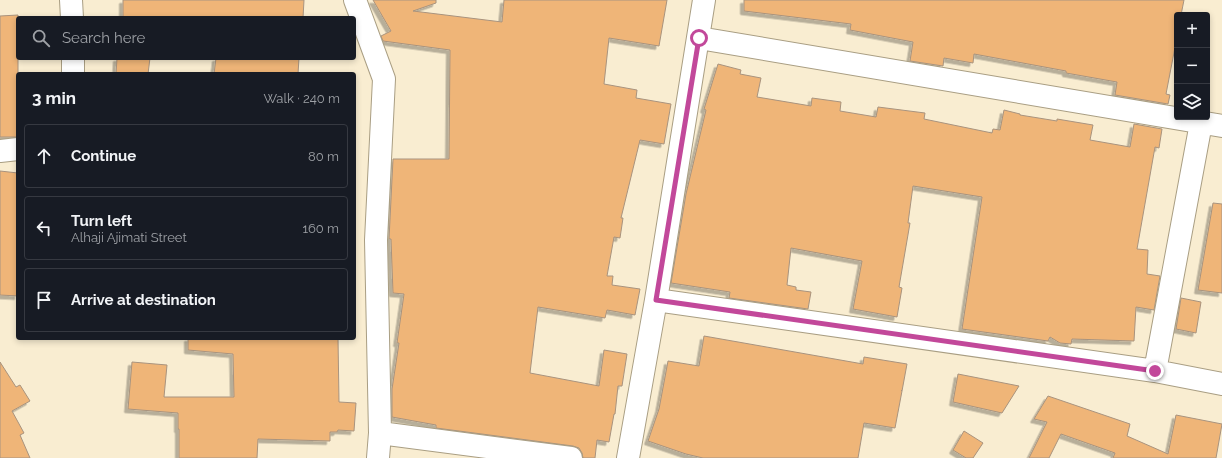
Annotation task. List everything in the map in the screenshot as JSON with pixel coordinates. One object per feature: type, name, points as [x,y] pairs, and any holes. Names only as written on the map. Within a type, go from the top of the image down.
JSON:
[{"type":"street","points":[[71,0],[72,16]]},
{"type":"street","points":[[355,0],[384,79],[376,240],[380,433],[378,458]]},
{"type":"street","points":[[628,458],[656,300],[704,0]]},
{"type":"street","points":[[699,38],[1222,126]]},
{"type":"street","points":[[73,60],[73,72]]},
{"type":"street","points":[[1155,371],[1201,122]]},
{"type":"street","points":[[0,151],[16,149]]},
{"type":"street","points":[[656,300],[1155,371],[1222,384]]},
{"type":"street","points":[[380,433],[571,458]]},
{"type":"building","points":[[123,0],[304,0],[303,16],[123,16]]},
{"type":"building","points":[[373,0],[436,0],[436,3],[413,11],[502,22],[504,0],[667,0],[659,46],[609,38],[604,84],[637,90],[636,98],[671,104],[664,144],[640,140],[621,218],[623,218],[620,238],[614,237],[607,276],[613,276],[612,285],[640,289],[635,315],[607,310],[605,318],[538,307],[530,373],[599,386],[604,350],[627,354],[622,386],[618,386],[615,414],[609,442],[597,440],[595,458],[583,458],[579,448],[573,446],[436,428],[436,425],[392,417],[392,389],[404,294],[393,293],[391,239],[389,239],[393,159],[449,159],[450,50],[383,41],[381,36],[391,31]]},
{"type":"building","points":[[744,0],[1184,0],[1182,12],[1174,12],[1174,53],[1166,94],[1170,95],[1168,104],[1115,95],[1117,82],[974,54],[973,63],[944,58],[943,66],[910,61],[913,42],[850,30],[851,24],[744,11]]},
{"type":"building","points":[[18,15],[16,16],[16,60],[18,60],[18,72],[16,72],[16,137],[0,137],[0,16]]},
{"type":"building","points":[[117,60],[150,60],[148,72],[116,72]]},
{"type":"building","points":[[216,60],[299,60],[298,72],[214,72]]},
{"type":"building","points":[[718,64],[741,70],[740,74],[761,78],[757,97],[811,106],[812,98],[841,102],[840,111],[876,117],[878,107],[925,113],[924,119],[992,133],[993,129],[1000,130],[1004,110],[1020,115],[1093,125],[1090,140],[1130,147],[1134,124],[1162,129],[1159,148],[1155,147],[1137,249],[1148,250],[1147,274],[1160,276],[1154,310],[1136,307],[1134,341],[1072,339],[1071,344],[1060,343],[1050,337],[1048,341],[962,329],[982,197],[913,186],[908,223],[910,223],[899,287],[902,288],[897,317],[853,309],[862,261],[791,248],[787,285],[796,287],[796,290],[811,292],[808,309],[729,298],[730,292],[671,283],[686,194],[706,110],[704,109]]},
{"type":"building","points":[[0,171],[16,173],[16,296],[0,295]]},
{"type":"building","points":[[1213,203],[1222,204],[1222,293],[1198,290]]},
{"type":"building","points":[[1181,298],[1201,302],[1196,333],[1176,329]]},
{"type":"building","points":[[704,336],[863,364],[864,357],[907,364],[895,428],[864,423],[858,458],[703,458],[648,441],[659,409],[668,361],[699,366]]},
{"type":"building","points":[[188,340],[338,340],[339,402],[356,403],[354,431],[338,430],[337,432],[330,432],[330,441],[258,439],[257,458],[179,458],[178,413],[128,409],[132,362],[167,365],[164,397],[234,397],[233,354],[188,350]]},
{"type":"building","points":[[0,362],[16,387],[20,385],[30,401],[12,411],[24,433],[20,435],[30,458],[0,458]]},
{"type":"building","points":[[958,374],[1019,386],[1002,413],[953,402]]},
{"type":"building","points":[[1048,396],[1130,424],[1127,436],[1168,454],[1176,415],[1222,424],[1216,458],[1113,458],[1115,453],[1061,434],[1049,458],[1029,458],[1047,422],[1034,419]]},
{"type":"building","points":[[964,431],[983,443],[973,458],[966,458],[953,450]]},
{"type":"route","points":[[699,38],[656,300],[1155,371]]}]
